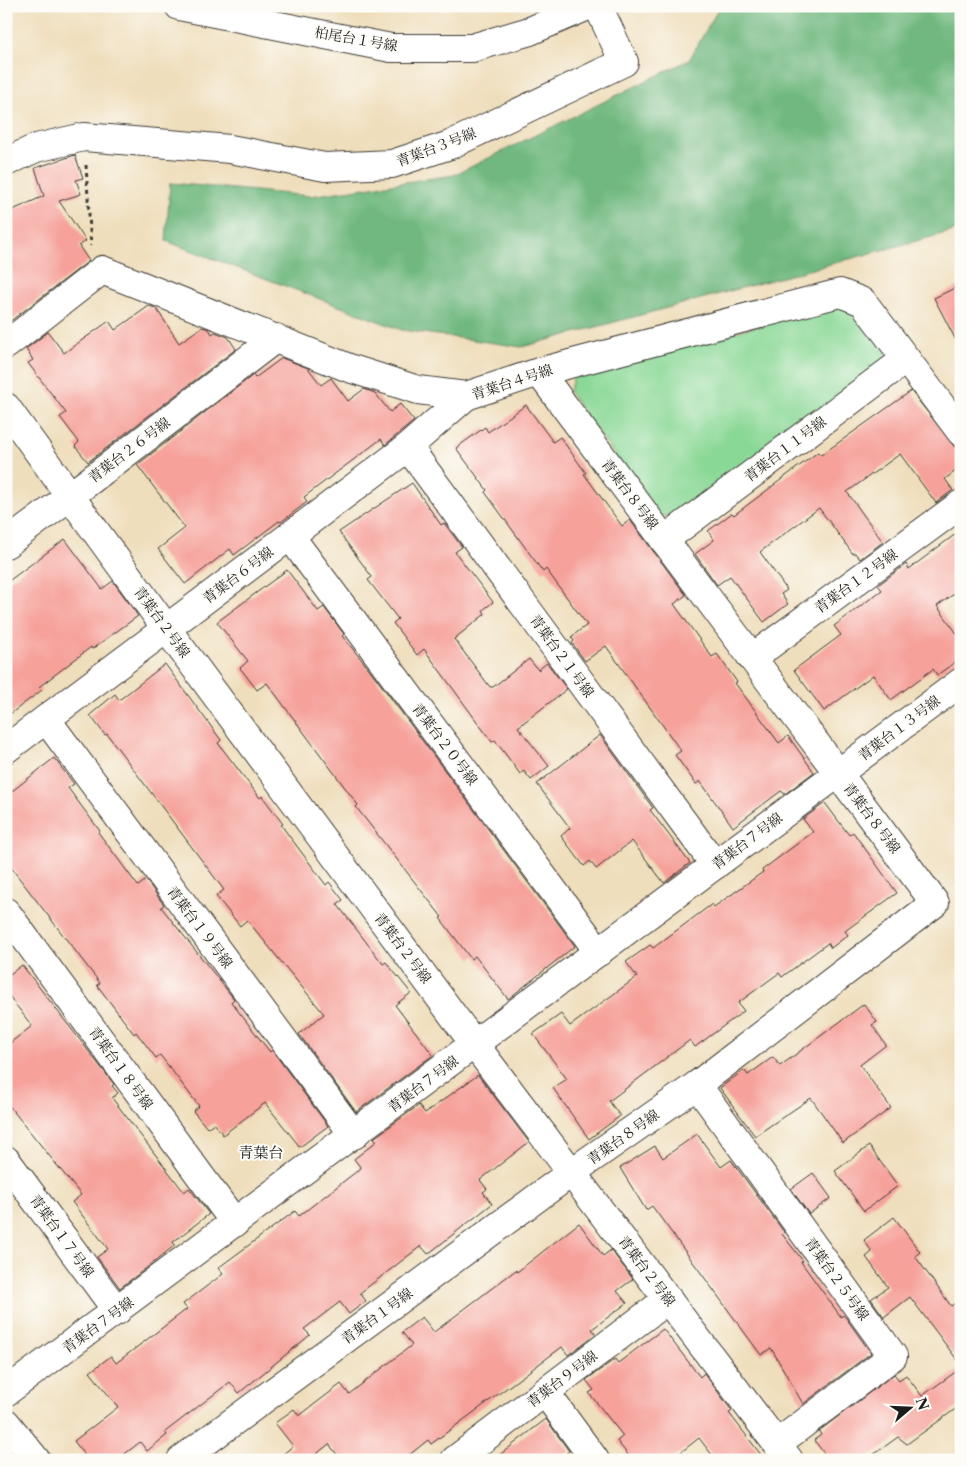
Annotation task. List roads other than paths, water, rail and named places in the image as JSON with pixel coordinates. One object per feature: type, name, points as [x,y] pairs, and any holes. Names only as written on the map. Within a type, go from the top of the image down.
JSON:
[{"type":"street","name":"柏尾台１号線","points":[[179,6],[391,48],[472,48],[530,30],[588,6]]},
{"type":"street","name":"青葉台３号線","points":[[6,162],[36,148],[84,137],[230,149],[325,167],[392,164],[450,145],[624,62],[598,6]]},
{"type":"street","name":"青葉台４号線","points":[[6,345],[102,270],[349,368],[418,390],[466,396],[539,372],[840,293],[863,302],[961,432]]},
{"type":"street","name":"青葉台２６号線","points":[[70,496],[276,338]]},
{"type":"street","name":"青葉台１１号線","points":[[664,540],[906,359]]},
{"type":"street","name":"青葉台８号線","points":[[539,372],[934,902],[697,1085],[572,1172]]},
{"type":"street","name":"青葉台６号線","points":[[6,749],[408,447],[466,396]]},
{"type":"street","points":[[6,406],[70,496],[6,544]]},
{"type":"street","name":"青葉台２１号線","points":[[408,447],[715,866]]},
{"type":"street","name":"青葉台２号線","points":[[70,496],[476,1045],[783,1452]]},
{"type":"street","name":"青葉台１２号線","points":[[752,658],[961,504]]},
{"type":"street","name":"青葉台２０号線","points":[[290,536],[600,952]]},
{"type":"street","name":"青葉台１３号線","points":[[838,773],[961,682]]},
{"type":"street","name":"青葉台１９号線","points":[[46,719],[354,1135]]},
{"type":"street","name":"青葉台７号線","points":[[6,1392],[476,1045],[838,773]]},
{"type":"street","name":"青葉台１８号線","points":[[6,912],[235,1224]]},
{"type":"street","name":"青葉台２５号線","points":[[697,1085],[893,1356],[783,1452]]},
{"type":"street","name":"青葉台１７号線","points":[[6,1160],[117,1311]]},
{"type":"street","name":"青葉台１号線","points":[[181,1460],[572,1172]]},
{"type":"street","name":"青葉台９号線","points":[[455,1460],[668,1299]]},
{"type":"street","points":[[545,1392],[595,1460]]},
{"type":"street","points":[[6,1423],[36,1460]]},
{"type":"district","name":"青葉台","points":[[261,1153]]}]
